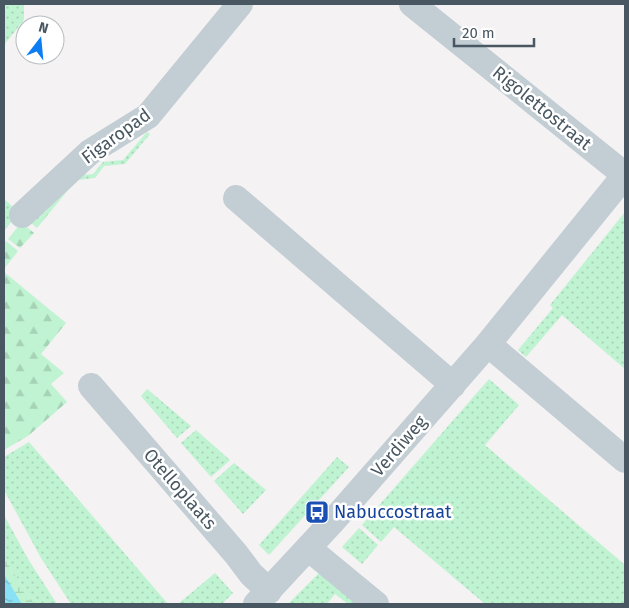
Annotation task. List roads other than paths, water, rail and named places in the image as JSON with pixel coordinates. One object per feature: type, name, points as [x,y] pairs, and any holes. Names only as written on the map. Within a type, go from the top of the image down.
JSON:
[{"type":"street","name":"Figaropad","points":[[22,215],[90,152],[148,116],[240,4]]},
{"type":"street","name":"Rigolettostraat","points":[[412,4],[625,175]]},
{"type":"street","name":"Verdiweg","points":[[263,598],[453,385],[625,175]]},
{"type":"street","points":[[236,198],[453,385]]},
{"type":"street","points":[[488,344],[625,460]]},
{"type":"street","name":"Otelloplaats","points":[[91,386],[236,554],[251,574],[263,598]]},
{"type":"street","points":[[308,548],[376,604]]},
{"type":"water","points":[[4,574],[22,604],[4,604]]},
{"type":"place","name":"Nabuccostraat","points":[[317,512]]}]
